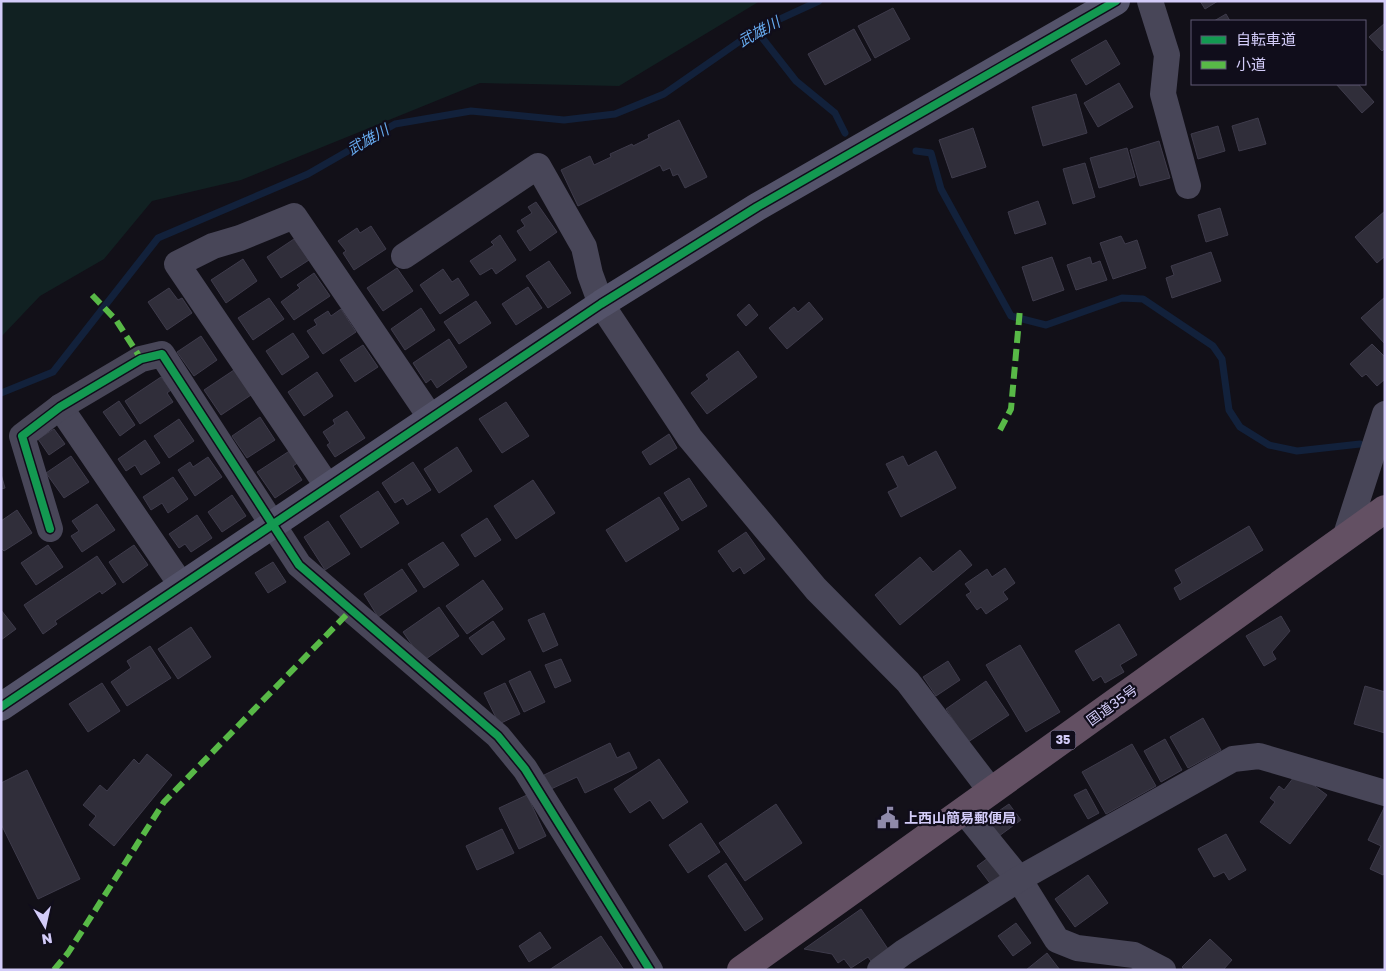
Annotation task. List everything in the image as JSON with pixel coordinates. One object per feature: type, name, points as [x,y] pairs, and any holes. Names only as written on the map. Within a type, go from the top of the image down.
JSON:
[{"type":"highway","name":"国道35号","points":[[741,970],[1385,510]]},
{"type":"street","points":[[1,706],[601,304],[757,207],[1116,1]]},
{"type":"street","points":[[1150,1],[1167,55],[1163,94],[1188,186]]},
{"type":"street","points":[[404,256],[538,166],[584,247],[590,274],[601,304],[690,438],[816,589],[908,682],[991,791]]},
{"type":"street","points":[[328,487],[177,264],[213,246],[240,238],[294,216],[431,418]]},
{"type":"street","points":[[50,529],[22,436],[60,407],[141,359],[162,354],[299,566],[352,609],[498,736],[525,769],[650,970]]},
{"type":"street","points":[[60,407],[182,586]]},
{"type":"street","points":[[1345,538],[1385,414]]},
{"type":"street","points":[[880,970],[904,952],[1019,879],[1232,759],[1259,756],[1385,793]]},
{"type":"street","points":[[964,811],[1019,879],[1057,940],[1077,948],[1134,955],[1163,970]]},
{"type":"shaded area","points":[[1,1],[760,1],[619,86],[480,83],[241,180],[152,201],[104,259],[40,296],[1,337]]},
{"type":"building","points":[[1200,1],[1218,1],[1205,9]]},
{"type":"building","points":[[893,8],[910,39],[875,58],[858,26]]},
{"type":"building","points":[[1226,14],[1229,20],[1216,20]]},
{"type":"building","points":[[1385,23],[1385,48],[1382,51],[1369,37]]},
{"type":"building","points":[[854,29],[871,60],[825,85],[808,54]]},
{"type":"building","points":[[1106,40],[1120,64],[1086,85],[1071,60]]},
{"type":"building","points":[[1119,83],[1133,107],[1098,127],[1084,103]]},
{"type":"building","points":[[1337,85],[1359,85],[1374,102],[1362,113]]},
{"type":"building","points":[[1076,94],[1087,133],[1043,146],[1032,107]]},
{"type":"building","points":[[1258,118],[1266,144],[1239,151],[1232,126]]},
{"type":"building","points":[[679,120],[707,177],[685,188],[678,174],[673,176],[670,168],[663,171],[660,165],[578,206],[561,170],[590,156],[594,165],[611,157],[610,154],[632,144],[633,146],[649,138],[648,135]]},
{"type":"building","points":[[1218,126],[1225,151],[1198,159],[1191,134]]},
{"type":"building","points":[[973,128],[986,167],[952,178],[939,140]]},
{"type":"building","points":[[1159,141],[1170,178],[1140,186],[1130,150]]},
{"type":"building","points":[[1127,148],[1135,177],[1099,188],[1090,158]]},
{"type":"building","points":[[1085,163],[1095,197],[1073,204],[1063,169]]},
{"type":"building","points":[[1038,201],[1046,224],[1015,234],[1008,212]]},
{"type":"building","points":[[536,202],[557,232],[530,251],[517,231],[525,226],[521,220],[532,213],[528,207]]},
{"type":"building","points":[[1220,208],[1228,235],[1206,242],[1198,215]]},
{"type":"building","points":[[1385,211],[1385,256],[1377,263],[1355,237]]},
{"type":"building","points":[[371,226],[386,249],[354,270],[343,253],[346,251],[338,241],[357,228],[360,233]]},
{"type":"building","points":[[500,235],[516,260],[496,274],[492,268],[480,275],[470,261],[494,245],[491,242]]},
{"type":"building","points":[[1121,236],[1125,244],[1137,240],[1146,268],[1113,279],[1100,243]]},
{"type":"building","points":[[294,239],[309,260],[281,278],[267,257]]},
{"type":"building","points":[[1211,252],[1221,281],[1172,298],[1166,278],[1174,275],[1171,266]]},
{"type":"building","points":[[1052,257],[1064,290],[1033,301],[1022,267]]},
{"type":"building","points":[[1090,257],[1092,264],[1100,261],[1107,280],[1076,290],[1067,265]]},
{"type":"building","points":[[243,259],[257,281],[226,303],[211,280]]},
{"type":"building","points":[[549,261],[571,293],[548,308],[526,276]]},
{"type":"building","points":[[397,268],[413,291],[383,311],[367,288]]},
{"type":"building","points":[[443,269],[452,282],[458,278],[469,295],[440,314],[420,285]]},
{"type":"building","points":[[314,273],[330,296],[294,320],[281,302],[300,288],[297,285]]},
{"type":"building","points":[[528,287],[542,308],[516,325],[502,304]]},
{"type":"building","points":[[169,288],[178,300],[182,298],[192,313],[167,330],[148,302]]},
{"type":"building","points":[[1385,297],[1385,344],[1361,318]]},
{"type":"building","points":[[269,298],[284,319],[253,340],[238,318]]},
{"type":"building","points":[[476,301],[491,323],[459,344],[444,322]]},
{"type":"building","points":[[809,302],[823,319],[787,349],[769,328],[794,307],[798,312]]},
{"type":"building","points":[[749,304],[758,315],[746,326],[737,315]]},
{"type":"building","points":[[421,308],[435,330],[405,350],[391,329]]},
{"type":"building","points":[[341,309],[356,332],[323,354],[307,331],[317,325],[314,320],[328,311],[331,316]]},
{"type":"building","points":[[293,333],[309,357],[282,375],[266,351]]},
{"type":"building","points":[[201,336],[217,360],[194,376],[177,352]]},
{"type":"building","points":[[449,339],[467,367],[437,388],[431,379],[426,383],[413,363]]},
{"type":"building","points":[[1372,344],[1385,357],[1385,379],[1377,386],[1366,374],[1362,377],[1350,364]]},
{"type":"building","points":[[363,345],[378,367],[355,382],[340,360]]},
{"type":"building","points":[[738,351],[757,377],[707,414],[691,393],[709,379],[706,375]]},
{"type":"building","points":[[234,370],[251,395],[221,415],[204,390]]},
{"type":"building","points":[[317,372],[333,396],[304,416],[288,392]]},
{"type":"building","points":[[161,377],[171,390],[167,393],[173,402],[140,424],[125,401]]},
{"type":"building","points":[[119,401],[135,425],[120,436],[103,412]]},
{"type":"building","points":[[506,402],[529,436],[502,453],[479,419]]},
{"type":"building","points":[[347,411],[365,438],[335,457],[327,445],[330,443],[323,432],[335,424],[333,420]]},
{"type":"building","points":[[260,417],[275,440],[247,458],[232,436]]},
{"type":"building","points":[[179,419],[194,441],[169,458],[154,436]]},
{"type":"building","points":[[54,429],[65,444],[49,455],[38,439]]},
{"type":"building","points":[[669,434],[677,448],[650,465],[642,452]]},
{"type":"building","points":[[145,440],[160,463],[141,475],[135,465],[126,471],[118,459]]},
{"type":"building","points":[[457,447],[472,471],[439,493],[424,469]]},
{"type":"building","points":[[291,450],[299,462],[293,466],[302,480],[275,498],[257,472]]},
{"type":"building","points":[[936,451],[956,488],[901,517],[888,492],[898,487],[886,464],[903,456],[908,466]]},
{"type":"building","points":[[71,456],[89,482],[64,498],[46,473]]},
{"type":"building","points":[[208,457],[222,477],[195,496],[178,470],[190,462],[193,467]]},
{"type":"building","points":[[413,462],[431,490],[407,505],[403,498],[395,503],[382,483]]},
{"type":"building","points":[[1,474],[5,488],[1,489]]},
{"type":"building","points":[[173,477],[188,499],[168,513],[162,503],[151,510],[143,497]]},
{"type":"building","points":[[689,478],[707,506],[682,521],[664,493]]},
{"type":"building","points":[[533,480],[555,513],[516,539],[494,506]]},
{"type":"building","points":[[378,491],[399,523],[361,548],[340,516]]},
{"type":"building","points":[[232,495],[246,516],[222,532],[208,512]]},
{"type":"building","points":[[659,497],[679,529],[626,562],[606,530]]},
{"type":"building","points":[[97,504],[115,530],[82,552],[71,536],[79,531],[72,521]]},
{"type":"building","points":[[17,510],[32,533],[4,551],[1,548],[1,521]]},
{"type":"building","points":[[197,515],[212,538],[191,552],[185,544],[179,548],[169,534]]},
{"type":"building","points":[[487,518],[501,540],[475,557],[461,535]]},
{"type":"building","points":[[328,521],[350,554],[325,570],[304,537]]},
{"type":"building","points":[[1249,526],[1263,550],[1180,600],[1174,588],[1182,583],[1175,570]]},
{"type":"building","points":[[746,532],[765,559],[744,574],[740,567],[733,572],[718,551]]},
{"type":"building","points":[[443,542],[459,565],[424,588],[408,564]]},
{"type":"building","points":[[48,545],[63,567],[36,585],[21,563]]},
{"type":"building","points":[[134,545],[148,565],[123,583],[109,562]]},
{"type":"building","points":[[960,550],[972,565],[900,625],[875,595],[920,557],[933,572]]},
{"type":"building","points":[[97,556],[116,584],[102,594],[100,591],[55,621],[57,624],[43,634],[24,605]]},
{"type":"building","points":[[273,562],[286,582],[268,593],[255,573]]},
{"type":"building","points":[[1005,568],[1015,583],[1003,592],[1008,599],[986,614],[981,607],[977,610],[966,595],[971,592],[965,584],[987,569],[992,577]]},
{"type":"building","points":[[402,569],[417,591],[378,617],[364,594]]},
{"type":"building","points":[[483,580],[503,609],[467,634],[446,606]]},
{"type":"building","points":[[439,607],[459,636],[423,661],[403,632]]},
{"type":"building","points":[[1,610],[16,629],[1,640]]},
{"type":"building","points":[[544,613],[558,645],[543,652],[528,620]]},
{"type":"building","points":[[1281,616],[1290,631],[1272,652],[1276,659],[1264,666],[1246,636]]},
{"type":"building","points":[[493,621],[505,639],[482,655],[469,638]]},
{"type":"building","points":[[1119,624],[1137,655],[1120,665],[1124,672],[1105,683],[1101,676],[1093,681],[1075,651]]},
{"type":"building","points":[[191,627],[211,657],[178,679],[158,649]]},
{"type":"building","points":[[1020,645],[1060,712],[1026,732],[986,665]]},
{"type":"building","points":[[150,646],[171,678],[127,706],[111,682],[131,668],[127,661]]},
{"type":"building","points":[[561,659],[571,681],[555,688],[545,665]]},
{"type":"building","points":[[948,661],[960,680],[936,696],[923,677]]},
{"type":"building","points":[[530,671],[545,702],[524,712],[509,681]]},
{"type":"building","points":[[986,681],[1009,715],[968,742],[946,709]]},
{"type":"building","points":[[102,683],[120,711],[88,732],[69,704]]},
{"type":"building","points":[[505,683],[520,714],[499,724],[484,693]]},
{"type":"building","points":[[1365,686],[1385,692],[1385,733],[1354,724]]},
{"type":"building","points":[[1203,718],[1221,750],[1188,768],[1170,737]]},
{"type":"building","points":[[1165,739],[1182,770],[1161,782],[1144,751]]},
{"type":"building","points":[[610,743],[617,758],[629,752],[637,768],[585,793],[577,777],[551,789],[544,775]]},
{"type":"building","points":[[1132,744],[1156,786],[1106,814],[1082,772]]},
{"type":"building","points":[[147,754],[172,775],[114,846],[89,825],[96,816],[83,805],[100,785],[107,791],[134,759],[139,764]]},
{"type":"building","points":[[659,759],[688,802],[663,819],[650,800],[630,813],[614,789]]},
{"type":"building","points":[[27,770],[80,879],[38,899],[1,824],[1,783]]},
{"type":"building","points":[[1297,773],[1327,795],[1290,844],[1260,822],[1275,802],[1270,798],[1279,786],[1284,790]]},
{"type":"building","points":[[1086,789],[1099,813],[1088,819],[1074,795]]},
{"type":"building","points":[[527,795],[546,836],[519,849],[499,808]]},
{"type":"building","points":[[776,804],[802,843],[745,881],[719,843]]},
{"type":"building","points":[[1009,804],[1021,820],[999,836],[987,819]]},
{"type":"building","points":[[1385,806],[1385,872],[1383,875],[1370,869],[1381,846],[1368,840]]},
{"type":"building","points":[[701,823],[720,852],[688,873],[669,845]]},
{"type":"building","points":[[502,829],[514,853],[477,870],[466,846]]},
{"type":"building","points":[[1226,834],[1246,870],[1229,880],[1224,872],[1214,877],[1198,849]]},
{"type":"building","points":[[988,858],[1002,878],[992,886],[977,866]]},
{"type":"building","points":[[726,863],[763,919],[745,931],[708,876]]},
{"type":"building","points":[[1088,875],[1108,903],[1075,927],[1055,899]]},
{"type":"building","points":[[861,909],[890,952],[873,964],[868,957],[851,968],[844,959],[838,963],[832,954],[804,949]]},
{"type":"building","points":[[1016,923],[1031,943],[1013,956],[998,936]]},
{"type":"building","points":[[540,932],[551,948],[529,962],[519,946]]},
{"type":"building","points":[[601,936],[624,970],[549,970]]},
{"type":"building","points":[[1210,939],[1232,960],[1223,970],[1185,970],[1182,967]]},
{"type":"building","points":[[1047,953],[1060,970],[1026,970]]},
{"type":"waterway","name":"武雄川","points":[[1,393],[53,372],[158,238],[308,174],[395,124],[471,111],[564,120],[615,114],[664,94],[756,30],[819,1]]},
{"type":"waterway","points":[[756,30],[796,81],[835,113],[845,133]]},
{"type":"waterway","points":[[916,151],[931,153],[941,189],[1011,316],[1046,325],[1122,298],[1143,299],[1213,346],[1222,359],[1229,410],[1240,427],[1269,445],[1297,451],[1360,444]]},
{"type":"marked path","points":[[92,295],[116,320],[141,359]]},
{"type":"marked path","points":[[1000,430],[1011,409],[1020,309]]},
{"type":"marked path","points":[[54,970],[68,953],[164,802],[352,609]]},
{"type":"cycle path","points":[[1,707],[601,304],[757,207],[1116,1]]},
{"type":"cycle path","points":[[50,529],[22,436],[60,407],[141,359],[162,354],[299,565],[498,736],[525,769],[650,970]]},
{"type":"place","name":"上西山簡易郵便局","points":[[888,818]]}]
